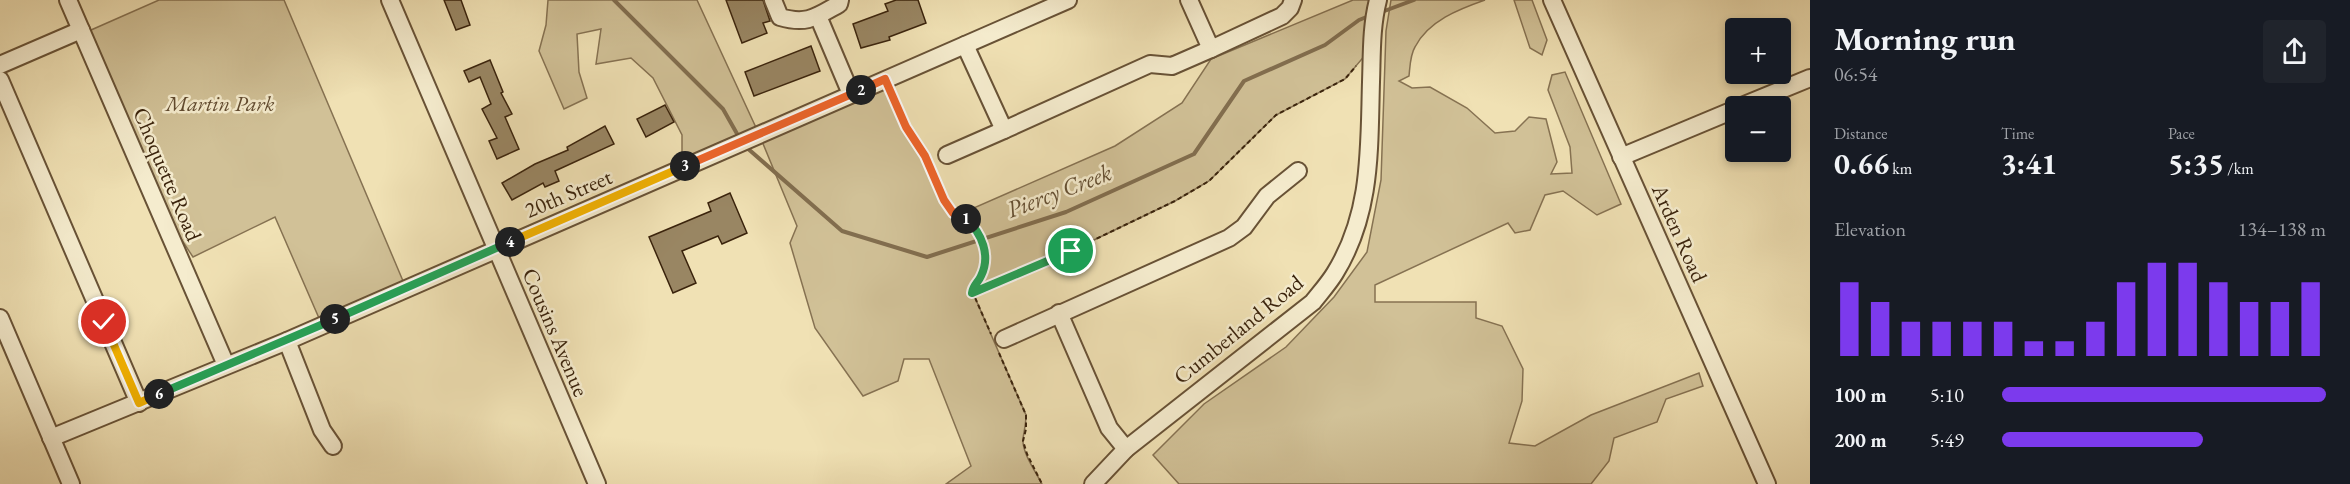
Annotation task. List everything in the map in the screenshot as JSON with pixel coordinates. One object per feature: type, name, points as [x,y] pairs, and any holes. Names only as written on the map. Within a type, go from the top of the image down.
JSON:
[{"type":"street","name":"Choquette Road","points":[[68,0],[226,365]]},
{"type":"street","name":"Cousins Avenue","points":[[390,0],[597,484]]},
{"type":"street","points":[[773,0],[780,17],[797,22],[818,16],[839,4],[840,0]]},
{"type":"street","name":"20th Street","points":[[51,438],[287,341],[965,45],[1041,5],[1068,0]]},
{"type":"street","points":[[1189,0],[1211,49]]},
{"type":"street","points":[[947,155],[1150,64],[1172,66],[1211,49],[1282,16],[1290,8],[1293,0]]},
{"type":"street","name":"Cumberland Road","points":[[1093,484],[1126,449],[1313,302],[1335,273],[1352,239],[1363,204],[1369,172],[1372,48],[1374,14],[1378,0]]},
{"type":"street","name":"Arden Road","points":[[1552,0],[1767,484]]},
{"type":"street","points":[[818,16],[851,94]]},
{"type":"street","points":[[0,65],[81,30]]},
{"type":"street","points":[[965,45],[1004,130]]},
{"type":"street","points":[[1767,96],[1810,78]]},
{"type":"street","points":[[0,80],[139,403]]},
{"type":"street","points":[[1621,157],[1725,114]]},
{"type":"street","points":[[997,339],[1229,238],[1244,227],[1267,196],[1298,171]]},
{"type":"street","points":[[1059,313],[1109,428],[1126,449]]},
{"type":"street","points":[[0,318],[71,484]]},
{"type":"street","points":[[287,341],[322,430],[333,446]]},
{"type":"path","points":[[972,293],[1071,251],[1184,196],[1209,181],[1276,115],[1345,79],[1372,48]]},
{"type":"path","points":[[885,79],[906,127],[925,156],[944,200],[953,213],[968,221],[980,236],[987,257],[981,278],[973,286],[972,293],[997,339],[1026,415],[1023,441],[1042,484]]},
{"type":"green space","name":"Martin Park","points":[[159,0],[284,0],[406,288],[322,325],[275,217],[193,257],[152,195],[82,34]]},
{"type":"green space","points":[[548,0],[697,0],[759,134],[682,167],[682,135],[653,78],[631,58],[596,64],[601,29],[577,34],[579,72],[587,98],[564,109],[539,51],[546,25]]},
{"type":"green space","points":[[1353,0],[1378,0],[1372,47],[1345,79],[1276,115],[1209,181],[1175,201],[1071,251],[973,293],[1026,415],[1023,444],[1042,484],[946,484],[971,466],[929,359],[904,359],[898,381],[863,396],[815,328],[790,243],[797,226],[759,134],[885,79],[906,127],[925,156],[944,200],[958,215],[1115,146],[1182,103],[1211,59]]},
{"type":"green space","points":[[1391,0],[1485,0],[1445,17],[1428,30],[1413,50],[1409,76],[1399,81],[1412,88],[1430,87],[1467,108],[1495,133],[1515,131],[1529,117],[1546,119],[1557,162],[1551,174],[1572,173],[1570,147],[1548,90],[1552,75],[1565,72],[1621,204],[1597,215],[1563,191],[1545,195],[1530,230],[1515,233],[1508,223],[1375,285],[1375,302],[1476,302],[1476,318],[1502,326],[1523,369],[1522,401],[1509,443],[1535,446],[1591,415],[1699,373],[1703,386],[1666,399],[1657,422],[1614,438],[1609,461],[1591,484],[1179,484],[1153,455],[1204,404],[1286,347],[1334,297],[1367,252],[1381,180],[1386,31]]},
{"type":"green space","points":[[1514,0],[1532,0],[1547,40],[1542,55],[1530,48]]},
{"type":"building","points":[[444,0],[461,0],[470,25],[456,30]]},
{"type":"building","points":[[726,0],[763,0],[770,21],[763,23],[767,33],[742,43]]},
{"type":"building","points":[[896,0],[918,0],[926,23],[889,37],[890,40],[861,48],[853,24],[888,11],[885,4]]},
{"type":"building","points":[[811,46],[820,71],[754,96],[745,72]]},
{"type":"building","points":[[490,60],[503,92],[501,93],[512,114],[505,117],[519,149],[497,159],[489,141],[497,138],[482,109],[491,104],[480,77],[469,82],[464,71]]},
{"type":"building","points":[[665,105],[674,122],[646,137],[637,119]]},
{"type":"building","points":[[605,126],[614,144],[555,171],[559,181],[545,187],[543,183],[512,200],[502,183],[535,164],[568,150],[567,147]]},
{"type":"building","points":[[730,193],[747,233],[722,244],[718,236],[682,251],[696,283],[673,293],[649,237],[711,211],[708,203]]},
{"type":"waterway","name":"Piercy Creek","points":[[614,0],[723,109],[740,139]]},
{"type":"waterway","name":"Piercy Creek","points":[[1379,13],[1414,0]]},
{"type":"waterway","name":"Piercy Creek","points":[[746,147],[842,231],[927,257],[1066,212],[1194,154],[1244,81],[1325,45],[1359,20],[1369,16]]},
{"type":"route","points":[[104,322],[139,403],[287,341],[885,79],[906,127],[925,156],[944,200],[953,213],[968,221],[980,236],[987,257],[981,278],[973,286],[972,293],[1071,251]]}]
